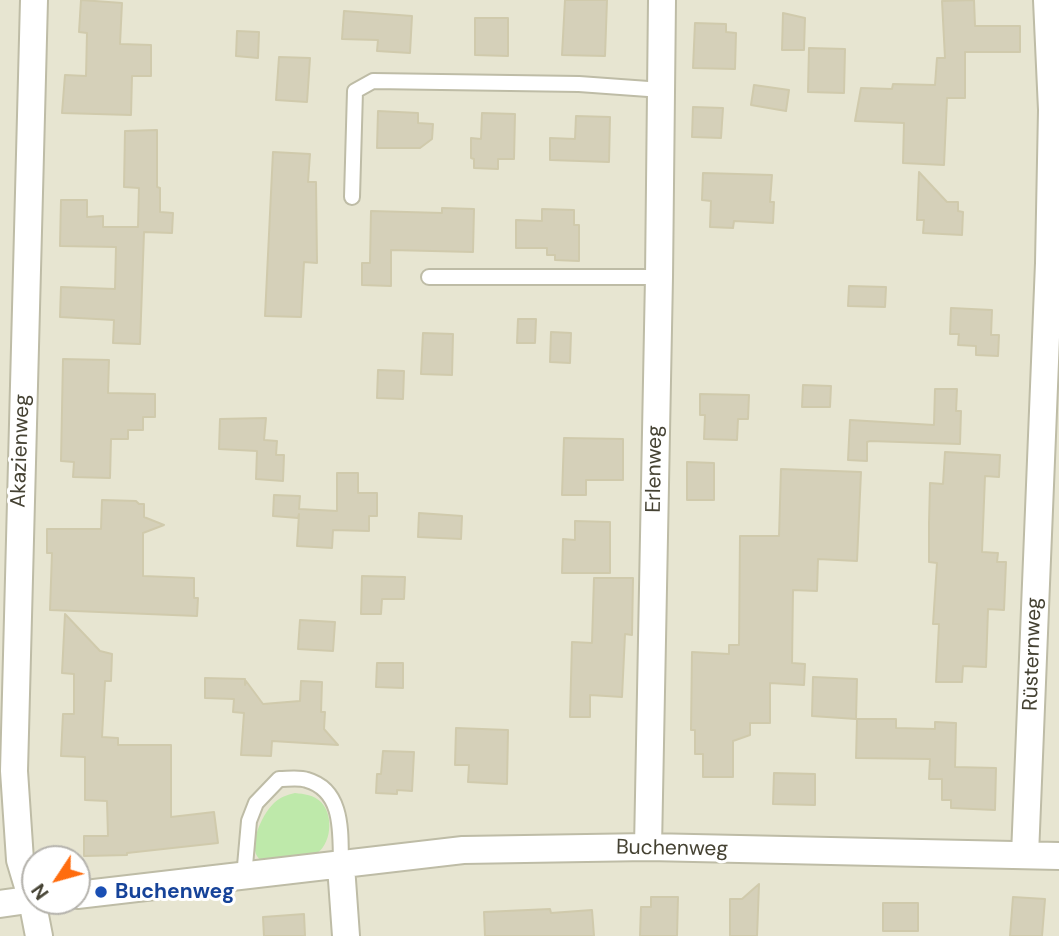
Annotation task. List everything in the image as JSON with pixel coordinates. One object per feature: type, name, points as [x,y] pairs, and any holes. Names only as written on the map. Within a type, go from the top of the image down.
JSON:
[{"type":"street","name":"Akazienweg","points":[[21,863],[13,771],[10,606],[34,0]]},
{"type":"street","name":"Erlenweg","points":[[648,847],[662,0]]},
{"type":"street","name":"Rüsternweg","points":[[1025,855],[1050,454],[1054,264],[1047,0]]},
{"type":"street","name":"Buchenweg","points":[[91,893],[463,850],[648,847],[1059,856]]},
{"type":"street","points":[[341,866],[346,936]]},
{"type":"street","points":[[0,904],[21,902]]},
{"type":"street","name":"Akazienweg","points":[[36,915],[39,936]]},
{"type":"lane","points":[[352,197],[355,92],[373,81],[579,84],[662,90]]},
{"type":"lane","points":[[429,277],[659,277]]},
{"type":"lane","points":[[244,877],[248,821],[256,803],[279,779],[306,779],[325,789],[340,814],[341,866]]},
{"type":"shaded area","points":[[0,0],[1059,0],[1059,936],[0,936]]},
{"type":"green space","points":[[295,793],[315,798],[325,808],[329,830],[325,845],[309,857],[264,862],[255,851],[260,824],[276,801]]},
{"type":"building","points":[[81,0],[122,3],[120,44],[151,45],[151,76],[132,76],[131,115],[62,113],[65,75],[86,76],[87,33],[79,32]]},
{"type":"building","points":[[565,0],[607,0],[605,56],[562,55]]},
{"type":"building","points":[[974,0],[975,26],[1020,26],[1020,52],[965,52],[965,98],[947,98],[944,165],[903,163],[904,123],[855,121],[861,88],[892,89],[893,84],[935,85],[937,58],[945,58],[942,1]]},
{"type":"building","points":[[344,11],[412,16],[410,53],[377,51],[378,40],[342,39]]},
{"type":"building","points":[[783,13],[805,18],[804,50],[782,50]]},
{"type":"building","points":[[475,18],[508,18],[508,56],[475,55]]},
{"type":"building","points":[[695,23],[726,24],[726,32],[736,33],[735,69],[693,68]]},
{"type":"building","points":[[237,31],[259,32],[258,58],[236,56]]},
{"type":"building","points":[[809,48],[845,49],[844,93],[808,92]]},
{"type":"building","points":[[279,57],[310,58],[307,102],[276,100]]},
{"type":"building","points":[[754,85],[789,90],[786,111],[751,105]]},
{"type":"building","points":[[693,107],[723,108],[721,138],[692,137]]},
{"type":"building","points":[[378,111],[418,113],[418,123],[433,124],[432,139],[420,148],[377,148]]},
{"type":"building","points":[[482,113],[515,114],[514,159],[498,159],[498,169],[474,168],[474,159],[471,158],[471,138],[481,139]]},
{"type":"building","points":[[576,116],[610,117],[609,162],[550,160],[550,138],[575,139]]},
{"type":"building","points":[[157,130],[160,212],[173,213],[172,233],[144,232],[140,344],[113,343],[114,320],[60,317],[61,287],[115,289],[116,247],[60,246],[61,200],[87,200],[87,217],[103,216],[103,227],[138,227],[139,188],[124,187],[125,131]]},
{"type":"building","points":[[273,152],[310,154],[308,182],[316,182],[317,263],[304,262],[301,317],[265,316]]},
{"type":"building","points":[[919,172],[947,202],[958,202],[958,211],[963,212],[962,235],[923,233],[924,220],[917,220]]},
{"type":"building","points":[[703,173],[772,175],[770,202],[774,202],[773,223],[734,221],[733,228],[710,227],[711,201],[702,200]]},
{"type":"building","points":[[442,208],[474,209],[473,252],[391,250],[391,286],[362,285],[362,263],[370,263],[371,211],[442,213]]},
{"type":"building","points":[[542,209],[574,210],[574,225],[579,225],[579,261],[555,260],[555,255],[547,255],[547,248],[516,248],[516,220],[542,221]]},
{"type":"building","points":[[849,286],[886,287],[885,307],[848,306]]},
{"type":"building","points":[[951,308],[992,310],[991,335],[999,335],[998,356],[976,355],[976,346],[958,345],[959,334],[950,334]]},
{"type":"building","points":[[518,319],[536,319],[535,343],[517,343]]},
{"type":"building","points":[[551,332],[571,333],[570,363],[550,362]]},
{"type":"building","points":[[423,333],[453,334],[452,375],[421,374]]},
{"type":"building","points":[[63,359],[109,360],[108,393],[155,394],[155,417],[143,417],[143,430],[128,430],[128,439],[111,439],[110,478],[73,477],[74,462],[61,461]]},
{"type":"building","points":[[378,370],[404,371],[403,399],[377,398]]},
{"type":"building","points":[[803,385],[831,386],[830,407],[802,407]]},
{"type":"building","points":[[935,389],[957,389],[956,411],[961,411],[960,444],[870,441],[867,442],[867,461],[848,460],[850,420],[934,425]]},
{"type":"building","points":[[700,394],[749,395],[748,419],[738,419],[737,440],[704,439],[705,415],[700,415]]},
{"type":"building","points":[[266,418],[264,440],[277,441],[276,455],[284,455],[283,481],[256,479],[257,451],[219,449],[220,419]]},
{"type":"building","points":[[564,438],[623,439],[623,480],[586,480],[586,495],[562,495]]},
{"type":"building","points":[[945,452],[1000,455],[999,477],[985,476],[982,552],[998,553],[997,562],[1006,562],[1004,610],[988,609],[986,667],[963,666],[962,682],[936,682],[939,624],[933,624],[937,563],[929,562],[930,483],[943,484]]},
{"type":"building","points":[[687,462],[714,463],[714,500],[687,500]]},
{"type":"building","points":[[781,469],[861,472],[857,561],[818,559],[817,591],[793,590],[792,663],[805,664],[804,685],[770,683],[770,723],[750,723],[750,735],[733,741],[733,777],[703,777],[703,754],[695,754],[695,730],[691,730],[692,652],[729,654],[729,645],[739,645],[740,536],[779,536]]},
{"type":"building","points":[[337,473],[358,473],[358,493],[377,493],[377,516],[369,516],[369,531],[333,530],[332,548],[297,546],[299,514],[298,518],[273,516],[274,495],[300,496],[299,509],[337,511]]},
{"type":"building","points":[[102,500],[136,501],[144,504],[144,517],[164,525],[143,533],[143,576],[194,578],[194,598],[198,598],[197,616],[50,610],[52,553],[47,553],[47,529],[101,529]]},
{"type":"building","points":[[419,513],[462,516],[461,539],[418,537]]},
{"type":"building","points":[[575,521],[610,522],[610,573],[562,573],[563,539],[575,540]]},
{"type":"building","points":[[362,576],[405,577],[404,599],[382,599],[381,614],[361,614]]},
{"type":"building","points":[[594,578],[633,578],[632,635],[625,634],[622,697],[590,695],[590,717],[570,717],[572,642],[592,643]]},
{"type":"building","points":[[65,614],[100,651],[112,654],[111,681],[105,681],[102,737],[118,738],[118,745],[171,745],[171,817],[214,812],[218,843],[127,855],[91,856],[91,845],[84,845],[84,836],[108,836],[107,801],[85,800],[85,757],[61,756],[63,714],[74,714],[74,674],[62,673]]},
{"type":"building","points":[[300,620],[335,622],[333,651],[298,649]]},
{"type":"building","points":[[377,663],[403,663],[403,688],[376,687]]},
{"type":"building","points":[[813,677],[857,679],[856,719],[812,716]]},
{"type":"building","points":[[205,678],[245,679],[245,685],[246,681],[263,704],[300,701],[301,681],[322,682],[321,712],[325,712],[324,729],[338,745],[272,741],[271,756],[241,755],[244,713],[233,712],[234,699],[205,698]]},
{"type":"building","points":[[857,719],[896,719],[896,728],[935,729],[935,722],[956,723],[955,767],[996,768],[995,810],[951,808],[951,800],[942,800],[942,779],[929,779],[930,759],[856,758]]},
{"type":"building","points":[[456,728],[508,730],[507,784],[468,782],[469,765],[455,765]]},
{"type":"building","points":[[383,751],[414,752],[412,791],[397,790],[397,794],[376,793],[377,774],[381,774]]},
{"type":"building","points":[[774,773],[815,774],[815,805],[773,804]]},
{"type":"building","points":[[759,884],[757,936],[730,936],[730,899],[742,899]]},
{"type":"building","points":[[651,897],[678,897],[677,936],[640,936],[641,907],[651,907]]},
{"type":"building","points":[[1013,897],[1045,899],[1042,936],[1010,936]]},
{"type":"building","points":[[883,903],[918,903],[918,931],[883,931]]},
{"type":"building","points":[[550,909],[551,913],[592,910],[594,936],[485,936],[484,912]]},
{"type":"building","points":[[304,914],[305,936],[264,936],[263,917]]},
{"type":"place","name":"Buchenweg","points":[[101,892]]}]
